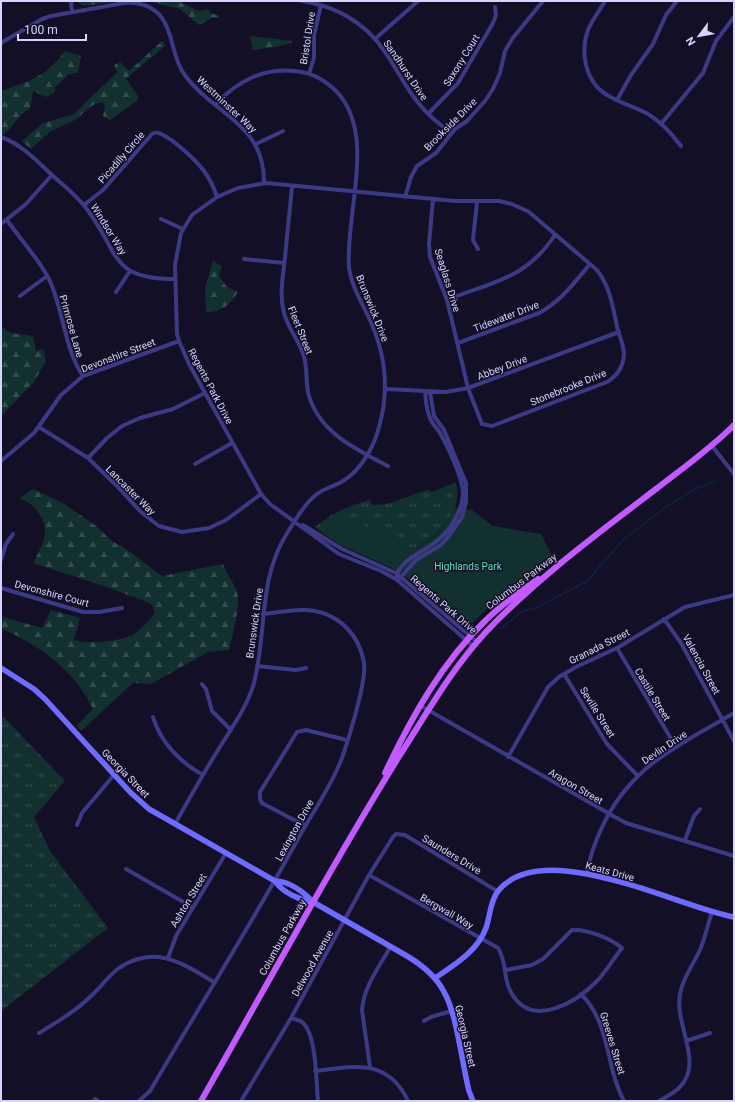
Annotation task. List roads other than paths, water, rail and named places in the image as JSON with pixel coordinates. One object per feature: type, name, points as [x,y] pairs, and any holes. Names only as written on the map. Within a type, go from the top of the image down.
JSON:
[{"type":"main road","name":"Columbus Parkway","points":[[381,783],[389,764],[420,706],[436,681],[469,639],[505,603],[571,556],[712,446],[734,425]]},
{"type":"main road","name":"Columbus Parkway","points":[[201,1101],[381,783],[447,680],[475,644],[513,606],[571,556]]},
{"type":"street","points":[[1,43],[42,19],[72,12],[71,1]]},
{"type":"street","name":"Sandhurst Drive","points":[[302,1],[321,5],[342,13],[354,20],[375,39],[413,97],[433,119],[452,133]]},
{"type":"street","points":[[375,39],[418,1]]},
{"type":"street","name":"Brookside Drive","points":[[405,197],[413,172],[422,161],[436,153],[452,133],[477,112],[486,101],[493,90],[500,73],[505,51],[512,39],[543,1]]},
{"type":"street","points":[[605,1],[589,29],[584,53],[587,67],[597,86],[606,94],[649,115],[661,124],[681,146]]},
{"type":"street","points":[[617,100],[631,74],[653,44],[666,15],[677,1]]},
{"type":"street","name":"Westminster Way","points":[[72,12],[133,2],[146,5],[154,10],[162,18],[168,28],[173,50],[183,73],[193,84],[243,127],[256,144],[261,154],[265,170],[264,183]]},
{"type":"street","name":"Bristol Drive","points":[[310,74],[314,58],[314,35],[321,5]]},
{"type":"street","name":"Saxony Court","points":[[428,114],[458,83],[493,22],[496,15],[495,7]]},
{"type":"street","points":[[661,124],[703,73],[716,41],[734,17]]},
{"type":"street","name":"Brunswick Drive","points":[[175,824],[248,699],[257,666],[263,614],[274,558],[309,501],[317,494],[349,477],[356,471],[367,455],[378,430],[385,389],[383,359],[379,341],[353,284],[349,270],[350,231],[358,146],[354,123],[340,96],[325,80],[310,74],[281,70],[259,74],[237,85],[216,104]]},
{"type":"street","points":[[256,144],[283,131]]},
{"type":"street","name":"Picadilly Circle","points":[[84,205],[103,190],[152,134],[156,132],[170,140],[197,163],[208,177],[217,197]]},
{"type":"street","name":"Windsor Way","points":[[1,137],[16,144],[84,205],[110,250],[121,264],[130,271],[146,277],[175,279]]},
{"type":"street","points":[[1,224],[26,204],[52,175]]},
{"type":"street","name":"Regents Park Drive","points":[[405,197],[264,183],[238,188],[217,197],[192,215],[183,229],[176,253],[175,279],[177,334],[189,364],[232,443],[261,494],[270,504],[339,554],[381,571],[396,579],[475,644]]},
{"type":"street","name":"Fleet Street","points":[[292,186],[281,287],[283,310],[290,328],[302,348],[305,358],[307,383],[312,405],[323,423],[330,431],[367,455],[388,466]]},
{"type":"street","name":"Stonebrooke Drive","points":[[405,197],[477,202],[499,201],[520,207],[597,270],[607,286],[623,348],[623,360],[618,372],[610,380],[492,426],[482,424],[468,388]]},
{"type":"street","name":"Seaglass Drive","points":[[433,199],[429,244],[430,257],[447,300],[468,388]]},
{"type":"street","points":[[477,202],[473,240],[478,249]]},
{"type":"street","points":[[161,219],[183,229]]},
{"type":"street","name":"Primrose Lane","points":[[7,220],[47,276],[60,308],[70,353],[83,376]]},
{"type":"street","points":[[447,300],[519,272],[536,260],[555,235]]},
{"type":"street","points":[[244,259],[284,263]]},
{"type":"street","name":"Tidewater Drive","points":[[458,343],[539,313],[552,306],[561,299],[590,264]]},
{"type":"street","points":[[116,292],[130,271]]},
{"type":"street","points":[[20,296],[47,276]]},
{"type":"street","name":"Abbey Drive","points":[[385,389],[446,392],[468,388],[619,332]]},
{"type":"street","name":"Devonshire Street","points":[[1,461],[23,443],[39,427],[61,395],[83,376],[179,341]]},
{"type":"street","points":[[425,391],[430,418],[440,433],[462,484],[462,501],[457,515],[446,533],[438,541],[413,556],[396,573],[396,579],[401,577],[416,560],[436,548],[448,537],[462,517],[466,502],[466,483],[444,430],[434,416],[430,392]]},
{"type":"street","points":[[88,458],[107,438],[122,426],[140,418],[173,409],[205,393]]},
{"type":"street","name":"Lancaster Way","points":[[39,427],[88,458],[152,522],[159,526],[182,532],[209,528],[226,520],[261,494]]},
{"type":"street","points":[[195,464],[232,443]]},
{"type":"street","points":[[712,446],[734,474]]},
{"type":"street","name":"Regents Park Drive","points":[[295,522],[312,530],[342,549],[396,573],[469,639]]},
{"type":"street","points":[[1,560],[6,544],[13,534]]},
{"type":"street","name":"Devonshire Court","points":[[1,588],[83,612],[98,612],[122,608]]},
{"type":"street","name":"Granada Street","points":[[508,756],[548,687],[564,674],[617,648],[685,607],[734,597]]},
{"type":"street","name":"Lexington Drive","points":[[139,1101],[150,1091],[275,881],[342,759],[364,674],[362,656],[352,632],[338,620],[318,611],[300,610],[263,614]]},
{"type":"street","name":"Valencia Street","points":[[664,619],[681,643],[734,741]]},
{"type":"street","name":"Castile Street","points":[[617,648],[676,747]]},
{"type":"street","points":[[257,666],[296,670],[306,668]]},
{"type":"street","name":"Georgia Street","points":[[1,668],[34,689],[45,699],[114,775],[140,801],[175,824],[275,881],[279,887],[303,901],[313,902],[392,946],[422,965],[445,993],[452,1011],[465,1076],[473,1101]]},
{"type":"street","name":"Seville Street","points":[[564,674],[607,744],[637,775]]},
{"type":"street","points":[[202,684],[206,689],[212,711],[231,730]]},
{"type":"street","name":"Aragon Street","points":[[420,706],[626,823],[734,856]]},
{"type":"street","name":"Devlin Drive","points":[[587,873],[593,844],[620,795],[637,775],[676,747],[734,713]]},
{"type":"street","points":[[153,717],[156,728],[176,755],[184,763],[203,775]]},
{"type":"street","points":[[306,824],[296,821],[262,803],[260,799],[260,792],[297,732],[306,730],[347,740]]},
{"type":"street","points":[[77,825],[82,813],[114,775]]},
{"type":"street","points":[[685,840],[694,816],[700,809]]},
{"type":"street","name":"Delwood Avenue","points":[[242,1101],[291,1018],[369,875],[387,844],[396,834]]},
{"type":"street","name":"Saunders Drive","points":[[396,834],[405,835],[497,891]]},
{"type":"street","name":"Ashton Street","points":[[168,958],[176,936],[192,907],[226,853]]},
{"type":"street","points":[[126,869],[192,907]]},
{"type":"street","name":"Keats Drive","points":[[497,891],[509,881],[527,874],[555,871],[587,873],[712,912],[734,917]]},
{"type":"street","name":"Bergwall Way","points":[[369,875],[498,948],[504,957],[508,987],[512,995],[530,1010],[552,1011],[581,994],[598,980],[622,948],[616,943],[577,930],[572,930],[543,959],[532,965],[506,970]]},
{"type":"street","points":[[434,978],[462,960],[475,947],[486,929],[497,891]]},
{"type":"street","points":[[659,1101],[677,1090],[688,1075],[690,1061],[679,1016],[682,987],[685,976],[700,950],[712,912]]},
{"type":"street","points":[[370,1067],[362,1010],[363,1001],[368,986],[392,946]]},
{"type":"street","points":[[39,1033],[79,1007],[119,968],[146,957],[168,958],[179,961],[214,982]]},
{"type":"street","name":"Greeves Street","points":[[581,994],[595,1009],[601,1025],[618,1089],[624,1101]]},
{"type":"street","points":[[424,1021],[431,1017],[452,1011]]},
{"type":"street","points":[[291,1018],[303,1023],[309,1031],[318,1101]]},
{"type":"street","points":[[686,1041],[710,1033]]},
{"type":"street","points":[[315,1071],[358,1066],[370,1067],[382,1071],[393,1079],[400,1086],[408,1101]]},
{"type":"street","points":[[94,1101],[95,1099],[98,1101]]},
{"type":"waterway","points":[[501,628],[523,611],[536,608],[587,581],[623,540],[666,507],[695,489],[717,481]]},
{"type":"park label","name":"Highlands Park","points":[[468,566]]}]
